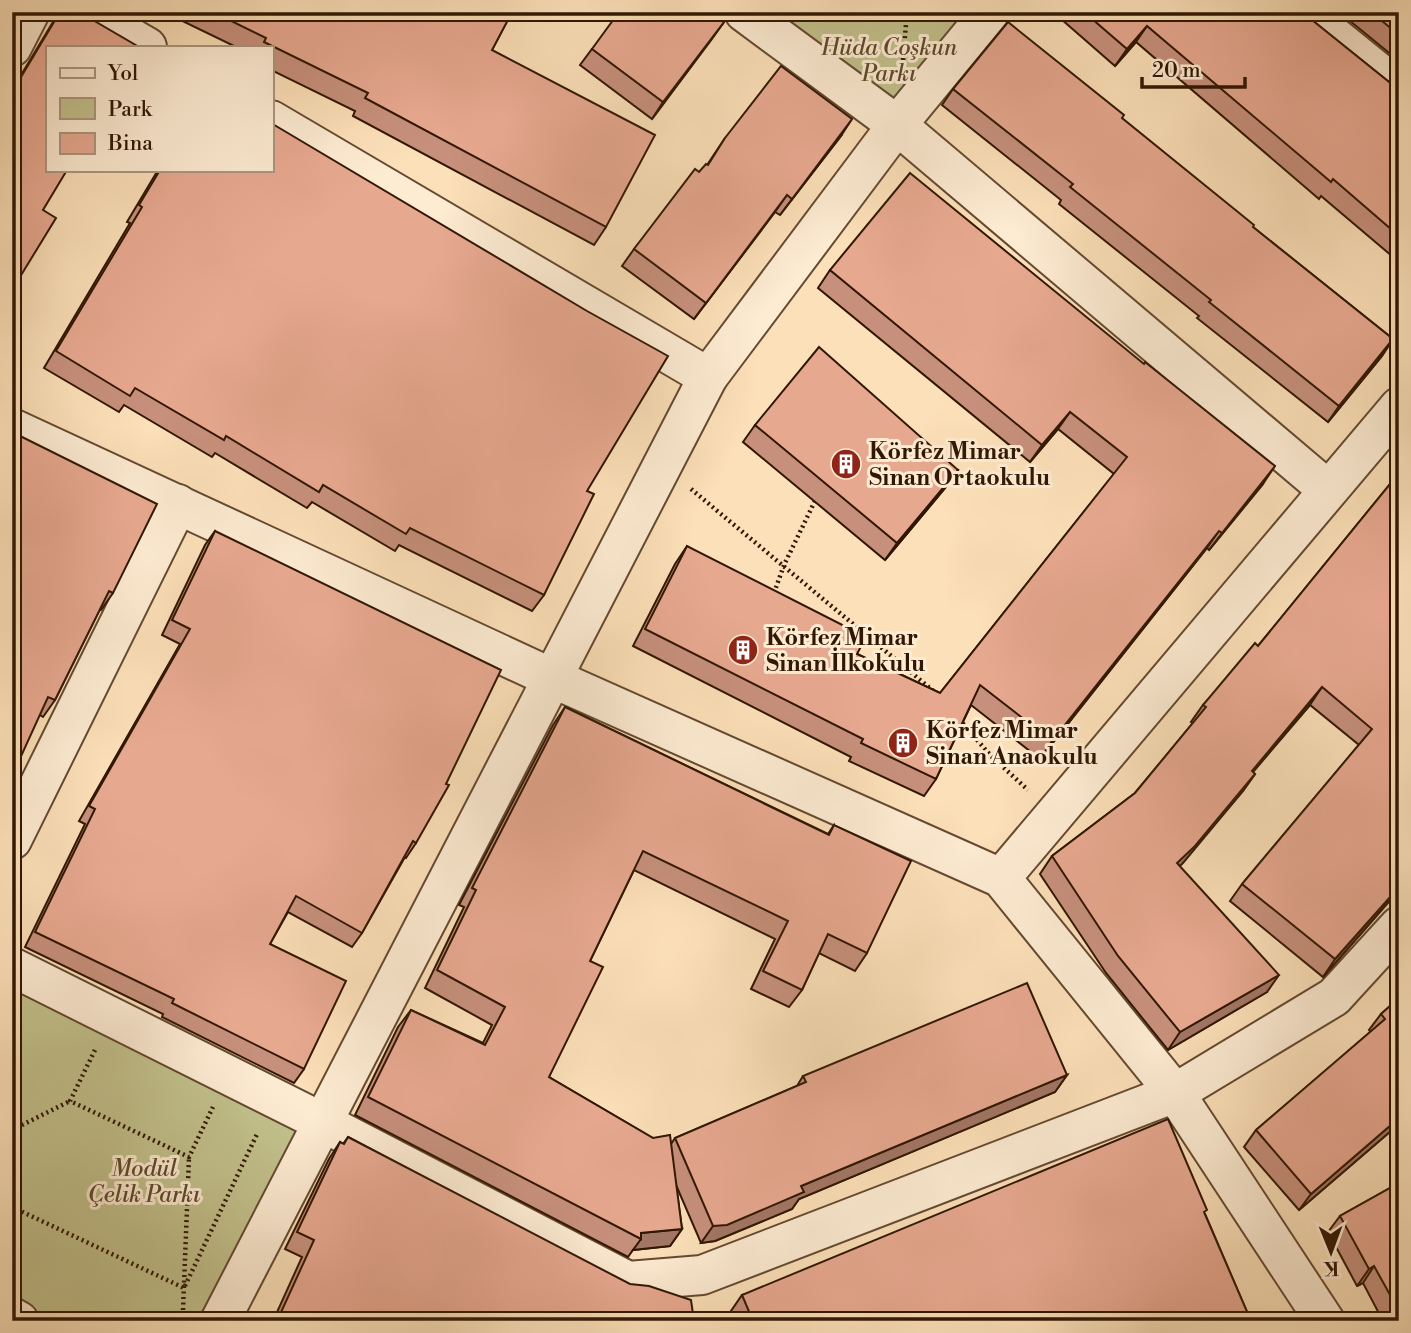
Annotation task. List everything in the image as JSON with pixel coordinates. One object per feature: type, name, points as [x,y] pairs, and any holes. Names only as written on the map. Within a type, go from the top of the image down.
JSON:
[{"type":"street","points":[[12,47],[30,12]]},
{"type":"street","points":[[87,12],[145,46]]},
{"type":"street","points":[[744,12],[897,125],[1328,491]]},
{"type":"street","points":[[220,1321],[708,377],[897,125],[990,12]]},
{"type":"street","points":[[1304,12],[1399,89]]},
{"type":"street","points":[[273,121],[708,377]]},
{"type":"street","points":[[1000,878],[1399,407]]},
{"type":"street","points":[[12,428],[552,678],[1000,878],[1175,1093],[1325,1321]]},
{"type":"street","points":[[12,840],[178,504]]},
{"type":"street","points":[[12,967],[322,1122],[628,1281],[702,1276],[1175,1093],[1334,997],[1399,926]]},
{"type":"street","points":[[12,1317],[19,1321]]},
{"type":"path","points":[[659,473],[693,489],[937,693],[946,704]]},
{"type":"path","points":[[771,599],[815,501]]},
{"type":"path","points":[[930,701],[937,693]]},
{"type":"path","points":[[955,714],[1021,786],[1058,810]]},
{"type":"path","points":[[12,1130],[71,1101],[95,1050],[107,1056]]},
{"type":"path","points":[[71,1101],[189,1157]]},
{"type":"path","points":[[183,1321],[189,1157],[214,1106],[202,1101]]},
{"type":"path","points":[[184,1288],[263,1122]]},
{"type":"path","points":[[12,1207],[184,1288]]},
{"type":"green space","name":"Hüda Coşkun Parkı","points":[[744,12],[990,12],[897,125]]},
{"type":"green space","name":"Modül Çelik Parkı","points":[[12,967],[322,1122],[220,1321],[19,1321],[12,1317]]},
{"type":"building","points":[[60,12],[79,12],[137,46],[46,46],[46,172],[66,172],[43,210],[56,218],[12,290],[12,92]]},
{"type":"building","points":[[213,12],[512,12],[492,50],[655,135],[606,227],[365,98],[368,93],[264,42],[266,38]]},
{"type":"building","points":[[619,12],[710,12],[724,22],[663,102],[592,49]]},
{"type":"building","points":[[1084,12],[1302,12],[1399,90],[1399,236],[1147,26],[1127,49]]},
{"type":"building","points":[[1371,12],[1399,12],[1399,35]]},
{"type":"building","points":[[1008,22],[1124,115],[1122,118],[1254,225],[1253,227],[1393,339],[1339,406],[1070,187],[1073,184],[953,89]]},
{"type":"building","points":[[781,66],[852,119],[792,199],[787,195],[706,303],[634,249],[695,169],[699,172],[708,165],[725,138]]},
{"type":"building","points":[[273,124],[587,311],[668,356],[587,491],[594,494],[544,595],[410,528],[406,534],[323,485],[319,492],[226,436],[224,440],[135,388],[130,396],[56,351],[142,207],[139,205],[159,172],[273,172]]},
{"type":"building","points":[[910,173],[1144,364],[1145,362],[1275,466],[1222,533],[1219,531],[1052,741],[980,685],[936,779],[861,743],[863,739],[645,629],[687,546],[866,637],[857,654],[940,693],[1127,457],[1070,412],[1042,445],[830,270]]},
{"type":"building","name":"Körfez Mimar Sinan Ortaokulu","points":[[819,347],[958,470],[897,543],[755,425]]},
{"type":"building","points":[[12,432],[157,504],[113,593],[109,591],[55,700],[48,697],[12,776]]},
{"type":"building","points":[[1399,473],[1399,887],[1335,959],[1242,884],[1372,729],[1322,687],[1252,771],[1255,774],[1195,846],[1177,863],[1279,975],[1180,1032],[1118,956],[1052,856],[1135,793],[1206,707],[1203,705],[1255,643],[1258,646]]},
{"type":"building","points":[[215,531],[501,670],[446,784],[449,785],[416,843],[413,841],[362,933],[296,896],[270,944],[346,981],[304,1069],[172,1003],[174,999],[35,932],[95,809],[89,806],[190,629],[172,620]]},
{"type":"building","points":[[565,707],[829,835],[834,825],[911,861],[867,953],[828,934],[802,990],[763,971],[788,921],[643,851],[590,961],[603,967],[549,1077],[653,1138],[670,1135],[682,1229],[641,1233],[641,1239],[368,1097],[411,1010],[485,1045],[505,1007],[437,970],[476,890],[472,888]]},
{"type":"building","points":[[1027,983],[1067,1075],[801,1186],[804,1192],[727,1225],[713,1226],[675,1138],[806,1082],[803,1076]]},
{"type":"building","points":[[1399,998],[1399,1118],[1311,1194],[1256,1130],[1385,1019],[1381,1014]]},
{"type":"building","points":[[1168,1119],[1251,1321],[753,1321],[742,1295]]},
{"type":"building","points":[[348,1137],[630,1284],[649,1286],[691,1300],[694,1321],[277,1321],[314,1240],[297,1232],[340,1142],[344,1144]]},
{"type":"building","points":[[1399,1183],[1399,1311],[1374,1266],[1369,1269],[1340,1216]]},
{"type":"place","name":"Körfez Mimar Sinan Ortaokulu","points":[[846,464]]},
{"type":"place","name":"Körfez Mimar Sinan İlkokulu","points":[[743,650]]},
{"type":"place","name":"Körfez Mimar Sinan Anaokulu","points":[[903,743]]}]
